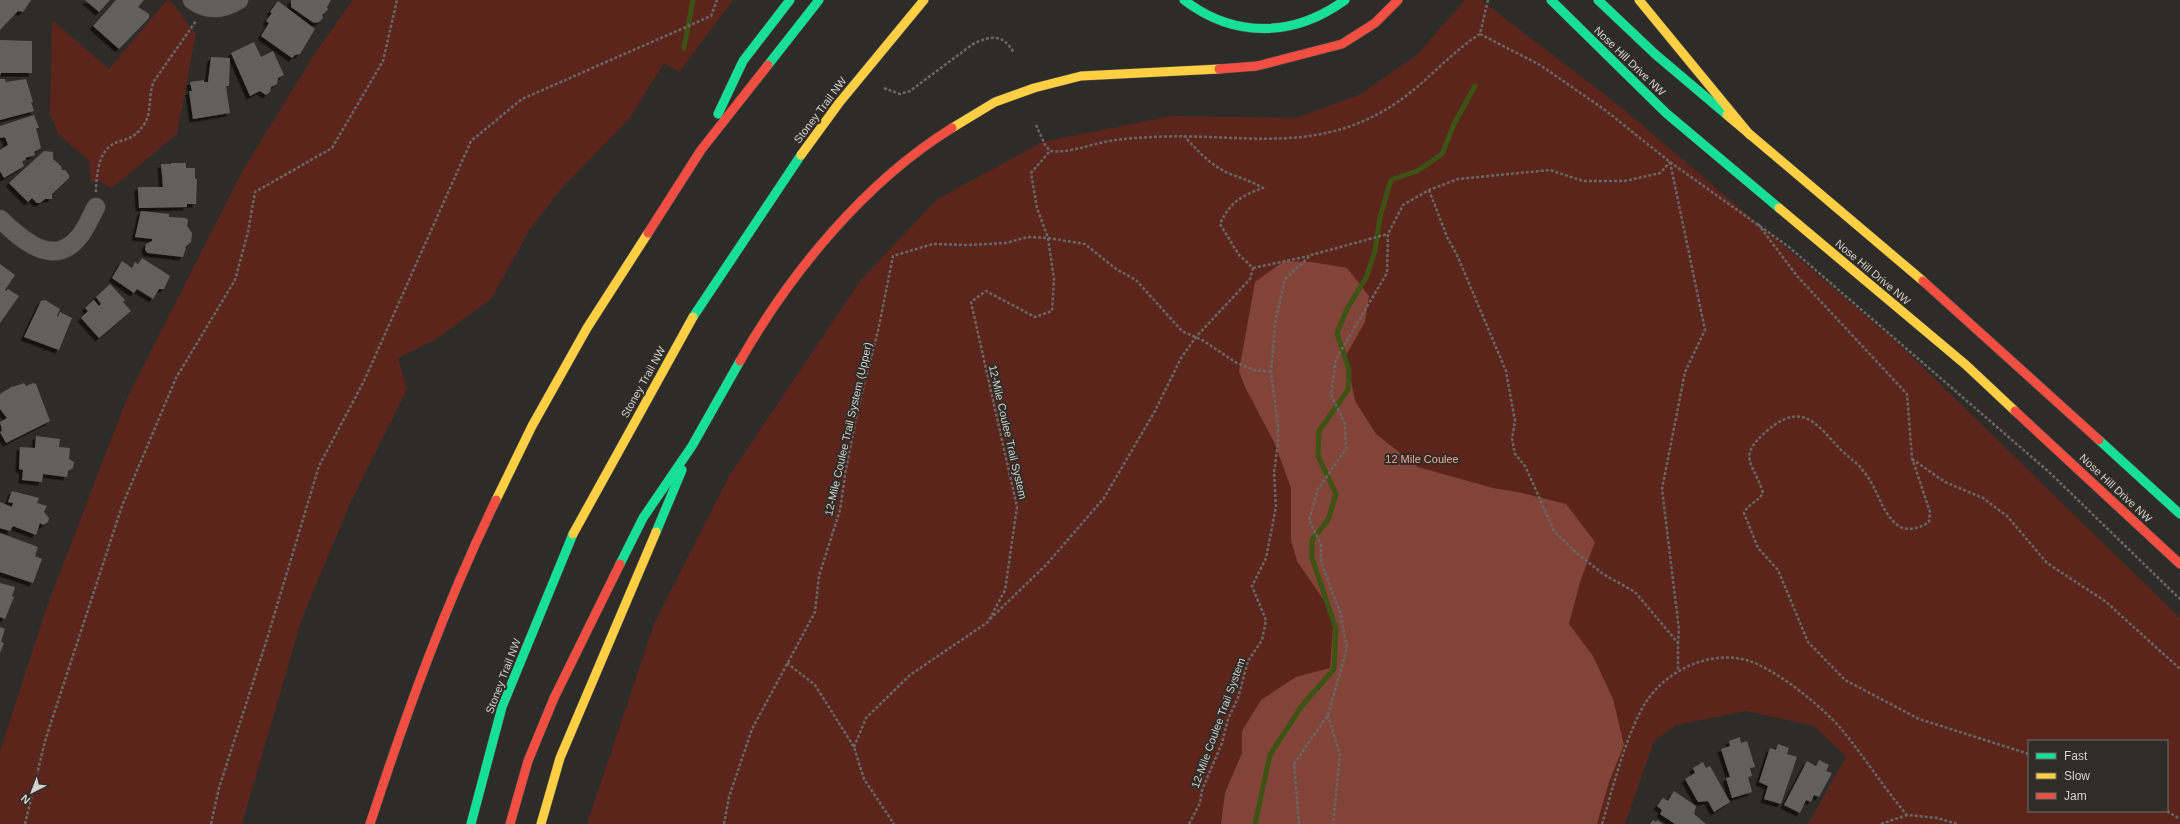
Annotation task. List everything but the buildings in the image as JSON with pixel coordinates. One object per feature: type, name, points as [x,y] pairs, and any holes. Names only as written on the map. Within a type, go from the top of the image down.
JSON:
[{"type":"main road","points":[[701,150],[743,61],[790,0]]},
{"type":"main road","points":[[370,824],[391,759],[435,639],[470,554],[529,433],[586,328],[701,150],[819,0]]},
{"type":"main road","name":"Stoney Trail NW","points":[[471,824],[502,707],[569,543],[645,401],[703,299],[781,182],[839,103],[924,0]]},
{"type":"main road","points":[[1184,0],[1194,10],[1226,25],[1261,30],[1295,24],[1322,15],[1345,0]]},
{"type":"main road","points":[[510,824],[528,761],[554,698],[643,518],[692,446],[751,342],[793,280],[833,232],[886,176],[941,135],[995,102],[1034,88],[1081,76],[1256,66],[1342,44],[1375,23],[1398,0]]},
{"type":"main road","name":"Nose Hill Drive NW","points":[[1551,0],[1666,113],[1966,365],[2180,564]]},
{"type":"main road","name":"Nose Hill Drive NW","points":[[1598,0],[1654,54],[1958,311],[2180,514]]},
{"type":"main road","points":[[1638,0],[1750,135]]},
{"type":"main road","points":[[541,824],[560,758],[692,446]]},
{"type":"street","points":[[198,4],[225,7],[239,0]]},
{"type":"street","points":[[0,219],[33,247],[54,251],[72,244],[80,236],[96,207]]},
{"type":"path","points":[[25,824],[45,741],[122,506],[176,378],[235,280],[248,232],[255,192],[332,148],[383,61],[396,0]]},
{"type":"path","points":[[211,824],[219,788],[267,639],[319,466],[364,381],[471,141],[522,99],[711,16],[717,0]]},
{"type":"path","points":[[1036,125],[1045,145],[1050,151],[1068,151],[1119,140],[1184,136],[1274,140],[1314,136],[1346,129],[1368,119],[1400,101],[1464,44],[1480,34],[1488,0]]},
{"type":"path","points":[[96,207],[96,182],[104,154],[108,147],[134,137],[146,121],[154,81],[192,30],[198,4]]},
{"type":"path","points":[[1480,34],[1540,65],[1605,110],[1670,162],[1789,247],[2049,472],[2180,599]]},
{"type":"path","points":[[884,88],[900,94],[910,91],[973,44],[983,39],[998,37],[1010,45],[1014,53]]},
{"type":"path","points":[[1184,136],[1201,155],[1227,173],[1250,180],[1263,188],[1241,196],[1225,213],[1220,224],[1239,255],[1253,268]]},
{"type":"path","name":"12-Mile Coulee Trail System","points":[[854,747],[866,718],[910,675],[988,622],[1005,590],[1017,507],[971,302],[986,291],[1035,317],[1052,311],[1054,279],[1048,238],[1037,208],[1031,173],[1050,151]]},
{"type":"path","points":[[1298,824],[1294,764],[1328,715],[1347,648],[1340,612],[1321,562],[1321,544],[1309,520],[1318,489],[1346,449],[1345,424],[1331,396],[1336,359],[1387,273],[1388,234],[1402,206],[1429,190],[1458,179],[1550,170],[1583,180],[1625,181],[1660,173],[1670,162]]},
{"type":"path","points":[[1670,162],[1705,330],[1685,372],[1662,489],[1679,630],[1678,671]]},
{"type":"path","points":[[1429,190],[1447,236],[1457,254],[1506,371],[1515,421],[1512,439],[1515,454],[1525,466],[1554,531],[1573,550],[1603,574],[1635,592],[1678,643]]},
{"type":"path","points":[[1758,224],[1797,276],[1907,394],[1912,458],[1930,512],[1929,522],[1921,528],[1907,529],[1894,523],[1883,507],[1864,472],[1812,420],[1802,416],[1778,422],[1758,439],[1750,452],[1750,466],[1762,493],[1759,499],[1747,508],[1744,513],[1745,520],[1754,534],[1758,548],[1778,570],[1808,642],[1845,680],[1919,718],[2028,754]]},
{"type":"path","name":"12-Mile Coulee Trail System","points":[[1188,824],[1200,803],[1202,790],[1222,743],[1228,720],[1238,698],[1248,661],[1262,640],[1266,620],[1252,586],[1266,558],[1276,507],[1274,472],[1278,432],[1271,372],[1275,323],[1285,279],[1311,255],[1388,234]]},
{"type":"path","name":"12-Mile Coulee Trail System (Upper)","points":[[724,824],[729,797],[752,729],[815,612],[819,576],[840,510],[846,469],[858,408],[878,331],[893,256],[933,244],[975,245],[1006,243],[1028,237],[1048,238]]},
{"type":"path","points":[[1048,238],[1085,244],[1116,269],[1136,280],[1182,331],[1196,337],[1235,362],[1254,370],[1271,372]]},
{"type":"path","points":[[1253,268],[1311,255]]},
{"type":"path","points":[[988,622],[1046,565],[1104,498],[1155,411],[1181,358],[1196,337],[1250,279],[1253,268]]},
{"type":"path","points":[[1912,458],[1945,482],[1983,498],[2007,516],[2047,563],[2105,601],[2180,669]]},
{"type":"path","points":[[1602,824],[1621,762],[1646,703],[1664,681],[1678,671],[1711,658],[1745,660],[1767,669],[1816,705],[1842,730],[1907,815]]},
{"type":"path","points":[[787,663],[815,685],[854,747],[864,778],[894,824]]},
{"type":"path","points":[[1328,715],[1340,755],[1333,824]]},
{"type":"path","points":[[2168,812],[2180,819]]},
{"type":"path","points":[[1881,824],[1907,815],[1932,817],[1957,824]]},
{"type":"green space","points":[[167,0],[176,7],[188,25],[196,33],[177,134],[112,188],[101,182],[91,182],[89,160],[59,135],[50,114],[52,20],[109,69]]},
{"type":"green space","points":[[353,0],[733,0],[679,72],[664,63],[629,119],[561,189],[530,229],[491,299],[436,339],[398,358],[407,389],[348,508],[301,621],[242,824],[0,824],[0,751],[46,609],[127,398],[243,170],[315,53]]},
{"type":"green space","name":"12 Mile Coulee","points":[[1465,0],[1481,0],[1622,108],[1898,343],[2180,618],[2180,824],[1808,824],[1846,757],[1814,726],[1746,711],[1676,725],[1654,741],[1625,824],[587,824],[654,624],[729,476],[860,281],[936,200],[1042,142],[1172,116],[1296,118],[1361,94],[1417,55]]},
{"type":"shaded area","points":[[1284,261],[1312,262],[1347,268],[1369,296],[1365,322],[1346,355],[1355,401],[1376,434],[1418,467],[1493,488],[1518,492],[1566,504],[1595,542],[1580,582],[1569,624],[1593,656],[1613,699],[1624,745],[1609,782],[1597,824],[1221,824],[1225,793],[1242,753],[1242,731],[1261,700],[1296,677],[1330,668],[1334,615],[1297,561],[1291,540],[1291,488],[1275,444],[1245,387],[1239,371],[1255,282]]},
{"type":"waterway","points":[[684,48],[693,0]]},
{"type":"waterway","points":[[1255,824],[1270,755],[1301,707],[1334,669],[1336,629],[1312,558],[1312,540],[1328,520],[1336,494],[1318,456],[1319,431],[1348,390],[1349,370],[1337,333],[1348,307],[1366,278],[1375,251],[1380,217],[1391,180],[1417,171],[1442,154],[1454,124],[1475,86]]},
{"type":"traffic: fast","points":[[718,114],[743,61],[790,0]]},
{"type":"traffic: fast","points":[[768,65],[819,0]]},
{"type":"traffic: fast","points":[[1184,0],[1203,13],[1224,22],[1244,27],[1264,28],[1285,27],[1306,21],[1326,12],[1345,0]]},
{"type":"traffic: fast","points":[[1551,0],[1666,113],[1779,208]]},
{"type":"traffic: fast","points":[[1598,0],[1655,54],[1727,115]]},
{"type":"traffic: fast","points":[[693,317],[801,155]]},
{"type":"traffic: fast","points":[[620,564],[643,518],[692,446],[740,361]]},
{"type":"traffic: fast","points":[[2099,440],[2180,514]]},
{"type":"traffic: fast","points":[[656,532],[682,470]]},
{"type":"traffic: fast","points":[[471,824],[502,707],[573,534]]},
{"type":"traffic: slow","points":[[801,155],[839,103],[924,0]]},
{"type":"traffic: slow","points":[[1639,0],[1750,135]]},
{"type":"traffic: slow","points":[[952,128],[995,102],[1034,88],[1081,76],[1219,69]]},
{"type":"traffic: slow","points":[[1727,115],[1923,281]]},
{"type":"traffic: slow","points":[[1779,208],[1966,365],[2015,411]]},
{"type":"traffic: slow","points":[[496,500],[532,426],[587,328],[648,233]]},
{"type":"traffic: slow","points":[[573,534],[693,317]]},
{"type":"traffic: slow","points":[[541,824],[560,758],[656,532]]},
{"type":"traffic: jam","points":[[1219,69],[1257,66],[1342,44],[1375,23],[1398,0]]},
{"type":"traffic: jam","points":[[648,233],[701,150],[768,65]]},
{"type":"traffic: jam","points":[[740,361],[782,295],[832,231],[889,175],[920,150],[952,128]]},
{"type":"traffic: jam","points":[[1923,281],[2099,440]]},
{"type":"traffic: jam","points":[[2015,411],[2180,564]]},
{"type":"traffic: jam","points":[[370,824],[427,660],[460,579],[496,500]]},
{"type":"traffic: jam","points":[[510,824],[528,761],[554,698],[620,564]]}]
